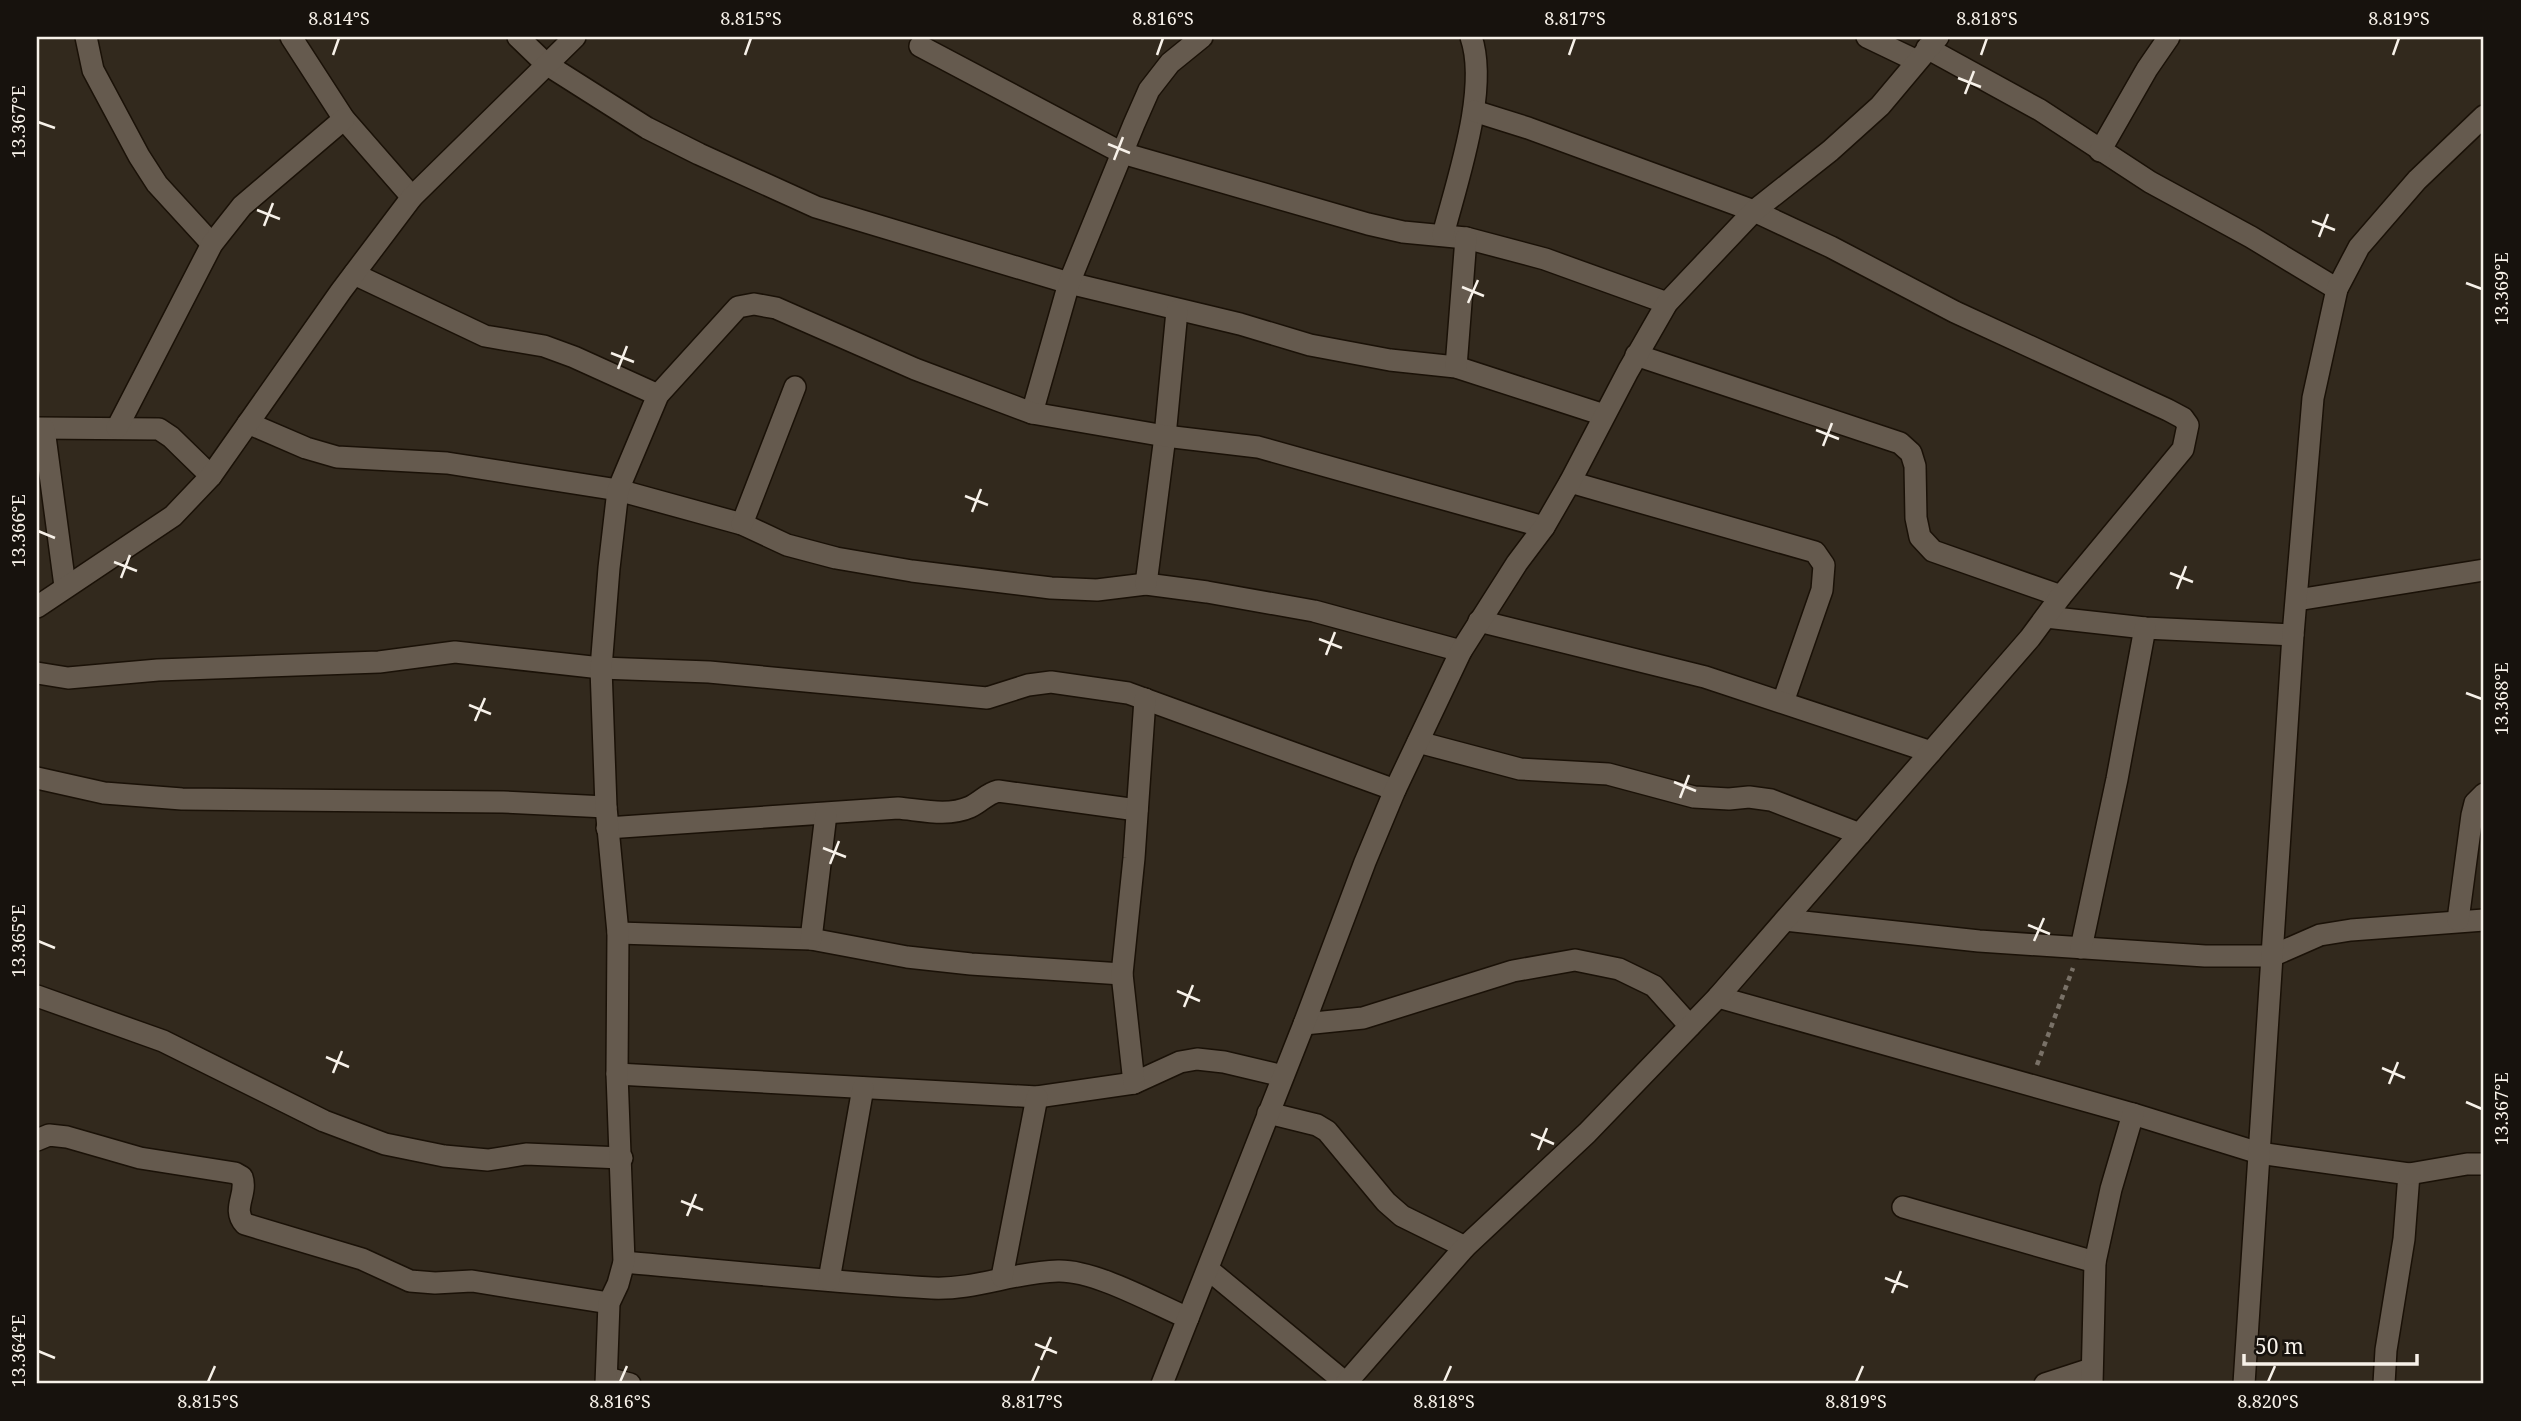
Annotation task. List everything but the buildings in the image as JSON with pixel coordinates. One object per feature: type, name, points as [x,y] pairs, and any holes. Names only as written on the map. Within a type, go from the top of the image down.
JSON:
[{"type":"street","points":[[86,37],[93,70],[139,156],[158,184],[212,244]]},
{"type":"street","points":[[291,37],[344,119],[412,197]]},
{"type":"street","points":[[518,37],[546,64],[647,128],[816,207],[1069,284],[1240,324],[1310,345],[1390,360],[1456,367],[1604,415]]},
{"type":"street","points":[[37,607],[65,586],[157,529],[211,476],[412,197],[575,37]]},
{"type":"street","points":[[1867,37],[1927,49],[2040,110],[2150,182],[2251,237],[2337,289]]},
{"type":"street","points":[[2100,151],[2147,69],[2169,37]]},
{"type":"street","points":[[1032,413],[1069,284],[1149,90],[1170,62],[1198,38]]},
{"type":"street","points":[[1443,235],[1474,111],[1477,41]]},
{"type":"street","points":[[920,46],[1122,153],[1368,224],[1404,232],[1466,238],[1545,259],[1667,303]]},
{"type":"street","points":[[1162,1384],[1209,1270],[1365,862],[1395,790],[1461,651],[1517,563],[1544,527],[1636,355],[1667,303],[1754,211],[1830,151],[1880,106],[1927,49]]},
{"type":"street","points":[[1209,1270],[1346,1384],[1465,1247],[1587,1133],[1718,997],[2046,617],[2183,449],[2188,425],[2183,418],[1955,312],[1831,247],[1754,211],[1474,111]]},
{"type":"street","points":[[2244,1384],[2293,635],[2312,398],[2337,289],[2359,247],[2417,180],[2484,116]]},
{"type":"street","points":[[117,428],[212,244],[242,206],[344,119]]},
{"type":"street","points":[[1456,367],[1466,238]]},
{"type":"street","points":[[354,274],[485,335],[544,346],[658,395]]},
{"type":"street","points":[[630,1384],[606,1381],[609,1303],[624,1262],[617,1074],[618,933],[607,817],[601,668],[618,490],[658,395],[738,307],[754,304],[776,308],[915,369],[1032,413],[1165,436],[1258,447],[1544,527]]},
{"type":"street","points":[[1146,584],[1165,436],[1177,311]]},
{"type":"street","points":[[1636,355],[1900,443],[1911,453],[1915,466],[1916,518],[1920,537],[1933,551],[2061,596]]},
{"type":"street","points":[[741,524],[795,387]]},
{"type":"street","points":[[248,423],[306,448],[337,457],[447,463],[618,490],[741,524],[787,545],[836,558],[912,571],[1051,588],[1097,590],[1146,584],[1314,611],[1461,651]]},
{"type":"street","points":[[65,586],[40,429],[159,429],[171,437],[211,476]]},
{"type":"street","points":[[1570,482],[1815,552],[1824,565],[1822,590],[1783,702]]},
{"type":"street","points":[[2297,600],[2484,570]]},
{"type":"street","points":[[2046,617],[2145,628],[2293,635]]},
{"type":"street","points":[[1479,621],[1706,677],[1931,752]]},
{"type":"street","points":[[2081,948],[2117,779],[2145,628]]},
{"type":"street","points":[[37,673],[68,678],[158,670],[379,662],[455,652],[601,668],[709,673],[987,698],[1028,685],[1051,682],[1105,688],[1145,699],[1395,790]]},
{"type":"street","points":[[1133,1083],[1122,974],[1138,810],[1145,699]]},
{"type":"street","points":[[1418,742],[1520,769],[1608,774],[1694,797],[1749,797],[1770,800],[1860,834]]},
{"type":"street","points":[[37,778],[103,793],[182,799],[503,802],[607,817],[707,819],[898,808],[961,811],[977,804],[988,793],[998,791],[1138,810]]},
{"type":"street","points":[[2458,920],[2472,815],[2475,803],[2484,794]]},
{"type":"street","points":[[811,939],[825,814]]},
{"type":"street","points":[[1785,920],[1979,941],[2205,956],[2272,956],[2320,935],[2484,919]]},
{"type":"street","points":[[618,933],[811,939],[907,957],[1122,974]]},
{"type":"street","points":[[1304,1024],[1363,1018],[1513,971],[1575,960],[1619,969],[1654,986],[1690,1026]]},
{"type":"street","points":[[37,996],[163,1041],[324,1121],[385,1144],[444,1156],[488,1160],[526,1154],[622,1157]]},
{"type":"street","points":[[1718,997],[2133,1114],[2259,1153],[2409,1174],[2467,1164],[2484,1164]]},
{"type":"street","points":[[617,1074],[1037,1097],[1133,1083],[1180,1062],[1197,1059],[1224,1062],[1283,1076]]},
{"type":"street","points":[[829,1280],[863,1088]]},
{"type":"street","points":[[1002,1277],[1037,1097]]},
{"type":"street","points":[[1268,1113],[1327,1130],[1386,1202],[1402,1216],[1419,1227],[1465,1247]]},
{"type":"street","points":[[2045,1384],[2091,1377],[2095,1262],[2111,1188],[2133,1114]]},
{"type":"street","points":[[37,1140],[49,1135],[67,1137],[140,1158],[235,1173],[242,1177],[244,1184],[238,1209],[239,1217],[246,1224],[362,1259],[410,1281],[472,1281],[609,1303]]},
{"type":"street","points":[[2384,1384],[2386,1350],[2404,1239],[2409,1174]]},
{"type":"street","points":[[1903,1207],[2095,1262]]},
{"type":"street","points":[[624,1262],[957,1289],[1002,1277],[1060,1271],[1090,1276],[1188,1318]]},
{"type":"path","points":[[2029,1085],[2081,948]]}]
